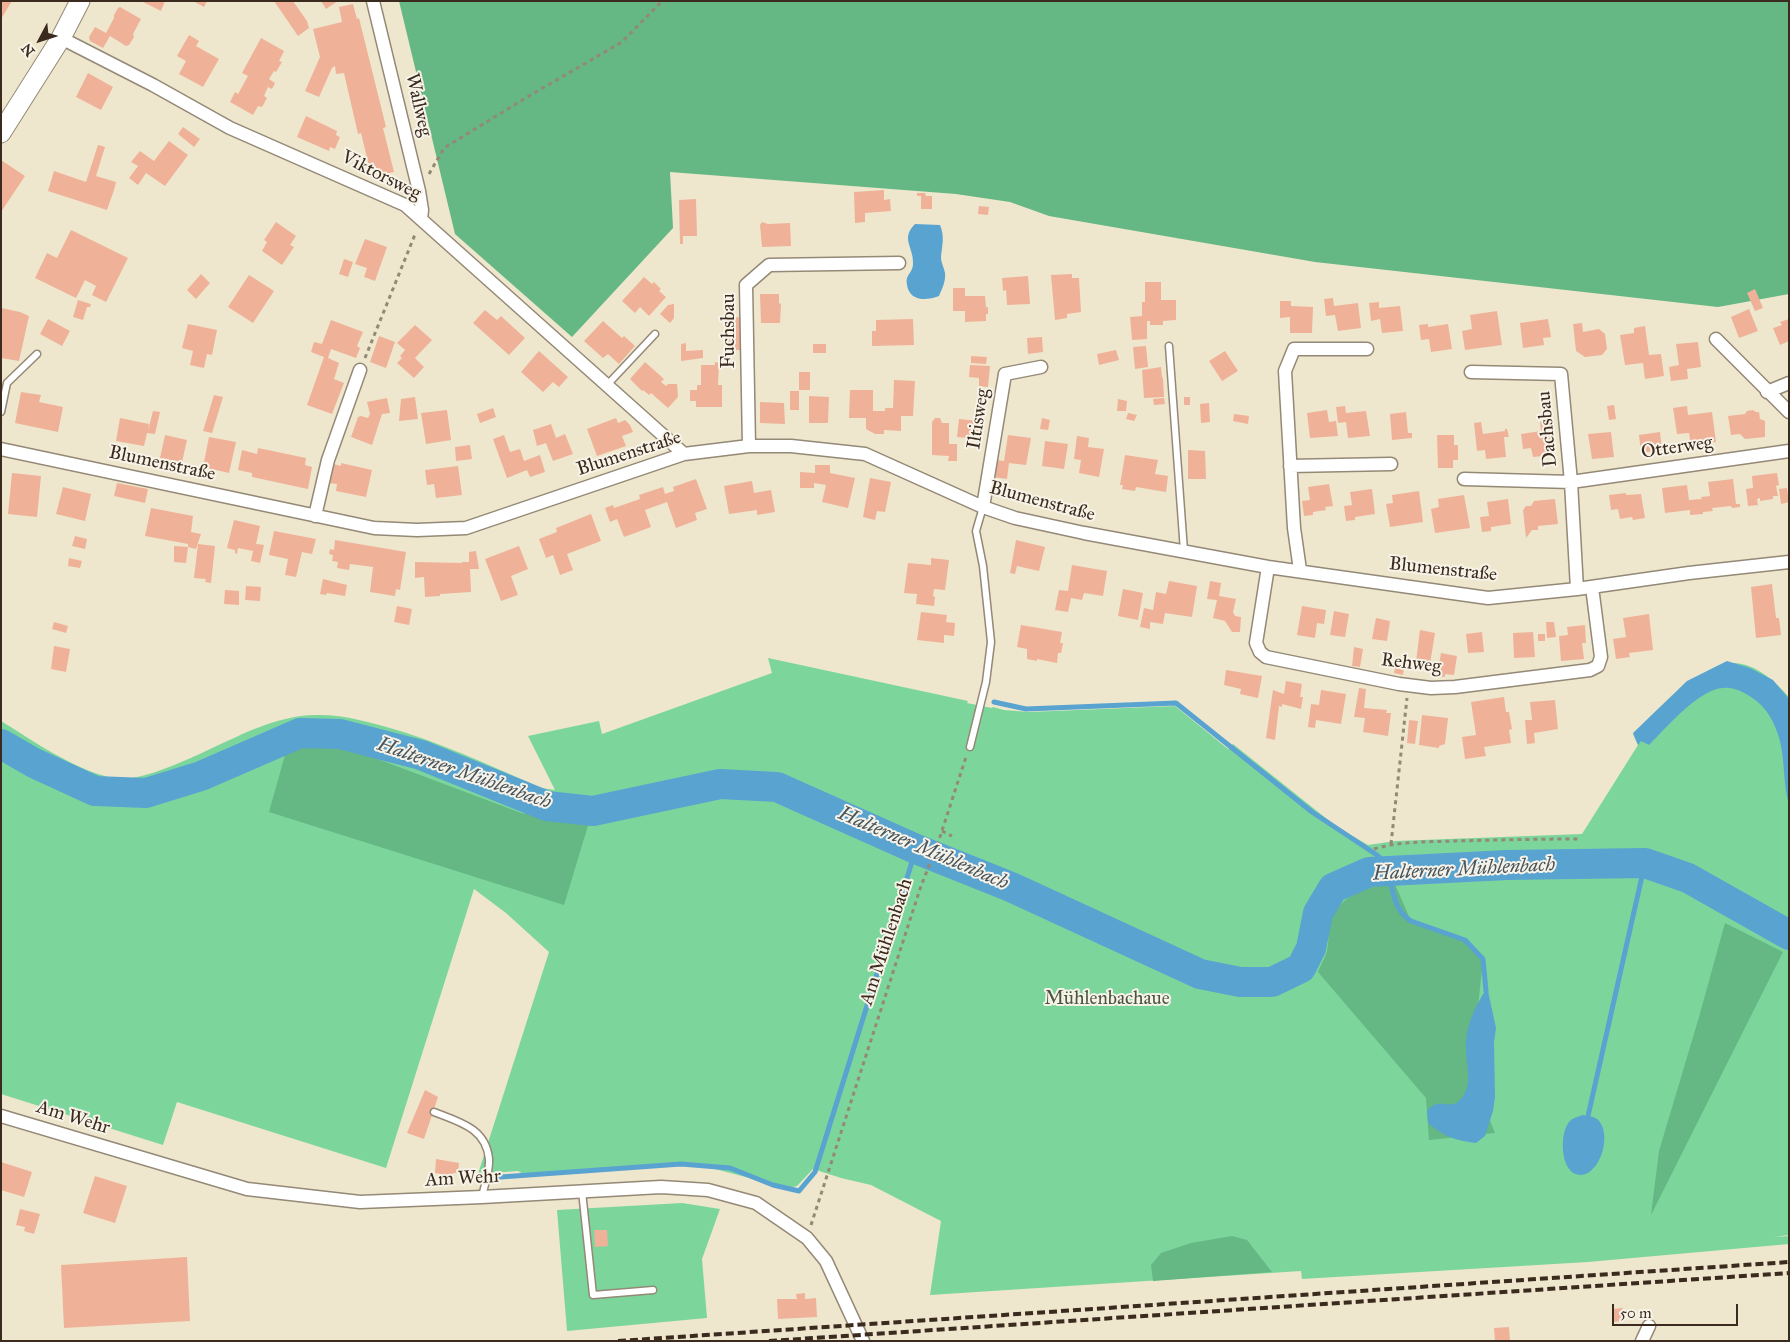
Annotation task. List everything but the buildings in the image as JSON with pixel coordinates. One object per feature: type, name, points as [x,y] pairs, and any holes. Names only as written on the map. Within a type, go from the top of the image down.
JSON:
[{"type":"street","points":[[1,133],[61,38],[80,1]]},
{"type":"street","name":"Wallweg","points":[[373,1],[419,191],[422,210],[421,218]]},
{"type":"street","name":"Viktorsweg","points":[[61,38],[153,85],[230,128],[405,205],[608,384],[684,454]]},
{"type":"street","name":"Fuchsbau","points":[[749,446],[746,285],[769,265],[899,262]]},
{"type":"street","points":[[1716,339],[1789,412]]},
{"type":"street","points":[[1300,570],[1294,528],[1285,371],[1294,349],[1367,349]]},
{"type":"street","name":"Iltisweg","points":[[983,507],[1005,374],[1041,367]]},
{"type":"street","points":[[315,516],[328,460],[360,370]]},
{"type":"street","name":"Dachsbau","points":[[1471,372],[1561,374],[1571,482],[1577,589]]},
{"type":"street","points":[[1768,392],[1789,383]]},
{"type":"street","name":"Blumenstraße","points":[[1,449],[374,528],[417,530],[466,528],[684,454],[749,446],[790,446],[865,454],[983,507],[1015,518],[1041,524],[1268,567],[1488,598],[1577,589],[1689,573],[1788,563]]},
{"type":"street","name":"Otterweg","points":[[1571,482],[1789,451]]},
{"type":"street","points":[[1290,466],[1391,464]]},
{"type":"street","name":"Dachsbau","points":[[1464,479],[1571,482]]},
{"type":"street","name":"Rehweg","points":[[1268,567],[1256,643],[1260,652],[1266,657],[1431,688],[1455,687],[1590,670],[1598,666],[1601,657],[1592,587]]},
{"type":"street","name":"Am Wehr","points":[[1,1116],[247,1190],[360,1202],[661,1187],[708,1190],[756,1202],[806,1238],[826,1260],[863,1341]]},
{"type":"street","points":[[1642,1341],[1649,1326]]},
{"type":"lane","points":[[608,384],[655,334]]},
{"type":"lane","points":[[1169,346],[1184,551]]},
{"type":"lane","points":[[1,412],[7,383],[37,354]]},
{"type":"lane","points":[[970,747],[986,682],[991,642],[983,566],[976,531],[983,507]]},
{"type":"lane","points":[[434,1112],[464,1123],[478,1133],[485,1145],[489,1160],[482,1197]]},
{"type":"lane","points":[[582,1192],[593,1294],[653,1290]]},
{"type":"path","points":[[419,191],[444,148],[622,42],[662,1]]},
{"type":"path","points":[[360,370],[421,218]]},
{"type":"path","points":[[1390,844],[1408,685]]},
{"type":"path","name":"Am Mühlenbach","points":[[806,1238],[921,886],[938,843],[970,747]]},
{"type":"path","points":[[942,831],[952,836]]},
{"type":"path","points":[[1374,849],[1390,844],[1522,839],[1579,839]]},
{"type":"green space","points":[[399,1],[1789,1],[1789,294],[1718,307],[1315,262],[1049,216],[1010,202],[956,194],[670,172],[673,228],[572,337],[455,234]]},
{"type":"green space","name":"Mühlenbachaue","points":[[768,658],[1004,710],[1029,712],[1175,706],[1228,749],[1233,744],[1337,827],[1368,845],[1395,841],[1582,834],[1638,745],[1633,734],[1653,714],[1695,679],[1723,664],[1743,664],[1758,670],[1772,680],[1789,697],[1789,1235],[1774,1237],[1789,1236],[1789,1244],[1588,1262],[1302,1279],[1301,1271],[930,1295],[941,1221],[871,1185],[813,1169],[797,1186],[788,1188],[711,1168],[677,1165],[525,1175],[518,1171],[478,1174],[549,952],[506,913],[474,889],[386,1168],[177,1102],[163,1145],[1,1094],[1,721],[69,762],[97,774],[127,779],[164,769],[264,725],[308,715],[342,716],[424,739],[541,788],[555,790],[528,736],[599,721],[602,734],[772,673]]},
{"type":"green space","points":[[302,744],[341,748],[375,758],[521,813],[563,819],[590,819],[564,905],[269,812],[287,748]]},
{"type":"green space","points":[[1394,882],[1411,921],[1464,940],[1483,959],[1476,1026],[1475,1084],[1495,1133],[1429,1140],[1426,1098],[1318,972],[1327,951],[1330,924],[1339,906],[1346,899],[1364,890]]},
{"type":"green space","points":[[1725,923],[1783,952],[1651,1215],[1659,1151]]},
{"type":"green space","points":[[682,1203],[720,1209],[702,1259],[707,1318],[567,1331],[557,1210]]},
{"type":"green space","points":[[1232,1236],[1247,1240],[1272,1272],[1153,1281],[1151,1265],[1161,1253],[1191,1243]]},
{"type":"water","points":[[915,224],[940,225],[942,229],[941,259],[945,279],[939,296],[926,299],[917,298],[910,293],[908,288],[907,279],[912,270],[913,258],[908,234]]},
{"type":"water","points":[[1727,661],[1750,668],[1773,680],[1789,699],[1789,805],[1782,749],[1776,728],[1770,716],[1757,701],[1738,690],[1723,688],[1704,695],[1683,710],[1649,745],[1641,741],[1638,745],[1633,733],[1687,681]]},
{"type":"water","points":[[1485,991],[1488,991],[1496,1028],[1494,1042],[1495,1097],[1493,1111],[1485,1136],[1476,1143],[1462,1141],[1439,1131],[1428,1123],[1427,1110],[1437,1104],[1457,1103],[1464,1095],[1468,1080],[1466,1041],[1468,1027],[1472,1015]]},
{"type":"water","points":[[1582,1115],[1597,1119],[1602,1125],[1604,1142],[1599,1161],[1594,1168],[1580,1175],[1573,1173],[1568,1168],[1563,1153],[1563,1144],[1569,1122]]},
{"type":"waterway","points":[[994,702],[1026,709],[1176,703],[1312,812],[1377,855],[1395,871]]},
{"type":"waterway","name":"Halterner Mühlenbach","points":[[1,744],[34,763],[95,791],[146,793],[201,776],[300,733],[340,734],[421,755],[547,806],[593,811],[720,784],[777,787],[916,849],[1011,887],[1200,974],[1240,982],[1272,982],[1301,968],[1311,948],[1318,913],[1333,888],[1369,872],[1507,865],[1645,863],[1688,878],[1789,935]]},
{"type":"waterway","points":[[487,1178],[681,1164],[730,1168],[773,1185],[799,1191],[815,1172],[916,849]]},
{"type":"waterway","points":[[1588,1116],[1645,863]]},
{"type":"waterway","points":[[1389,871],[1397,906],[1405,917],[1411,921],[1465,940],[1483,959],[1486,991]]},
{"type":"waterway","points":[[478,1178],[485,1178]]},
{"type":"railway","points":[[618,1341],[1789,1262]]},
{"type":"railway","points":[[769,1341],[1789,1273]]}]
